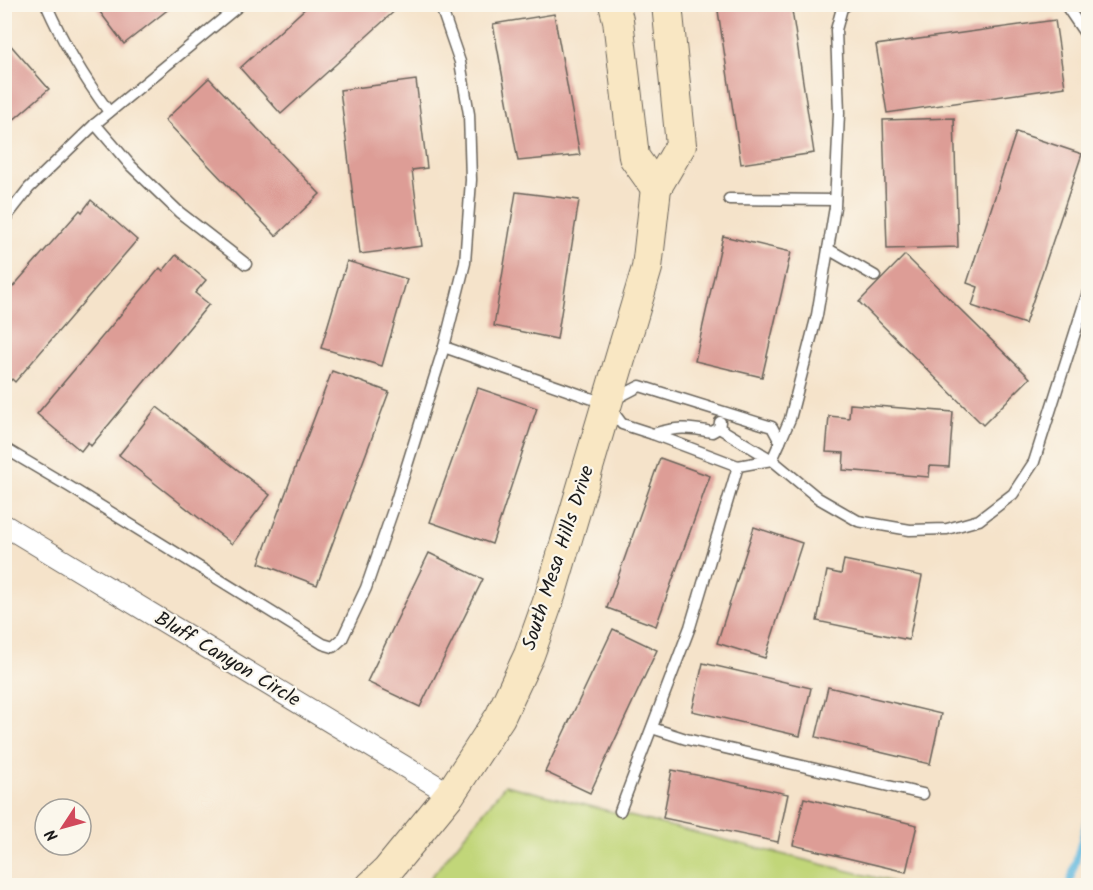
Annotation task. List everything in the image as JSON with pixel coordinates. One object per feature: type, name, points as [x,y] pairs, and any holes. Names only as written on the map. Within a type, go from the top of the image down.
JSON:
[{"type":"street","points":[[614,4],[618,20],[634,157],[656,188]]},
{"type":"street","name":"South Mesa Hills Drive","points":[[371,885],[387,871],[450,794],[500,717],[529,655],[550,596],[646,268],[656,188],[681,145],[667,4]]},
{"type":"street","name":"Bluff Canyon Circle","points":[[4,525],[450,794]]},
{"type":"lane","points":[[46,4],[58,33],[85,79],[109,112]]},
{"type":"lane","points":[[4,220],[29,188],[95,124],[241,4]]},
{"type":"lane","points":[[4,448],[323,644],[333,647],[342,639],[366,588],[394,507],[444,346],[465,263],[471,180],[469,114],[460,62],[440,4]]},
{"type":"lane","points":[[772,460],[790,419],[817,315],[828,249],[836,200],[839,113],[836,30],[842,8],[848,4]]},
{"type":"lane","points":[[1065,4],[1089,38]]},
{"type":"lane","points":[[95,124],[131,166],[179,212],[246,264]]},
{"type":"lane","points":[[729,199],[836,200]]},
{"type":"lane","points":[[828,249],[875,276]]},
{"type":"lane","points":[[718,428],[772,460],[818,498],[858,520],[910,530],[947,529],[980,520],[1013,494],[1034,462],[1089,292]]},
{"type":"lane","points":[[444,346],[607,404],[622,424],[738,466],[772,460]]},
{"type":"lane","points":[[607,404],[640,386],[772,428],[780,442]]},
{"type":"lane","points":[[653,434],[675,428],[693,428],[712,432],[718,428],[723,412]]},
{"type":"lane","points":[[620,811],[690,627],[738,466]]},
{"type":"lane","points":[[652,728],[686,739],[924,794]]},
{"type":"green space","points":[[505,785],[905,885],[424,886]]},
{"type":"building","points":[[94,4],[175,4],[124,44]]},
{"type":"building","points":[[310,4],[397,4],[399,7],[281,114],[240,68]]},
{"type":"building","points":[[717,4],[791,4],[814,153],[741,164]]},
{"type":"building","points":[[554,14],[580,155],[518,161],[493,24]]},
{"type":"building","points":[[1055,20],[1065,87],[887,113],[876,45]]},
{"type":"building","points":[[7,41],[49,89],[4,128],[4,43]]},
{"type":"building","points":[[209,78],[320,194],[276,236],[165,120]]},
{"type":"building","points":[[416,80],[427,168],[412,170],[422,246],[360,254],[340,90]]},
{"type":"building","points":[[954,118],[958,247],[887,249],[883,120]]},
{"type":"building","points":[[1016,132],[1082,154],[1025,324],[972,306],[978,287],[967,283]]},
{"type":"building","points":[[516,192],[579,200],[557,339],[494,326]]},
{"type":"building","points":[[91,200],[137,240],[15,382],[12,379],[4,388],[4,297]]},
{"type":"building","points":[[723,236],[791,252],[762,377],[695,361]]},
{"type":"building","points":[[176,255],[206,280],[195,293],[209,304],[91,446],[88,442],[81,451],[37,414],[160,268],[163,271]]},
{"type":"building","points":[[905,255],[1030,378],[983,425],[859,302]]},
{"type":"building","points":[[347,261],[407,279],[382,366],[321,348]]},
{"type":"building","points":[[332,371],[389,392],[317,585],[259,563]]},
{"type":"building","points":[[478,388],[537,408],[492,544],[430,522]]},
{"type":"building","points":[[850,404],[953,412],[949,467],[930,466],[929,477],[843,470],[844,453],[826,452],[829,416],[849,418]]},
{"type":"building","points":[[157,407],[270,495],[232,544],[119,455]]},
{"type":"building","points":[[660,458],[710,476],[656,626],[607,608]]},
{"type":"building","points":[[754,527],[802,543],[765,658],[717,643]]},
{"type":"building","points":[[429,553],[483,579],[420,707],[367,682]]},
{"type":"building","points":[[844,560],[922,576],[909,640],[817,621],[827,571],[841,574]]},
{"type":"building","points":[[613,629],[657,650],[590,793],[545,772]]},
{"type":"building","points":[[703,663],[811,688],[800,736],[692,711]]},
{"type":"building","points":[[828,687],[941,714],[930,764],[816,737]]},
{"type":"building","points":[[672,770],[788,794],[778,842],[663,818]]},
{"type":"building","points":[[804,798],[917,825],[906,872],[793,845]]},
{"type":"waterway","points":[[1069,886],[1088,816]]}]
